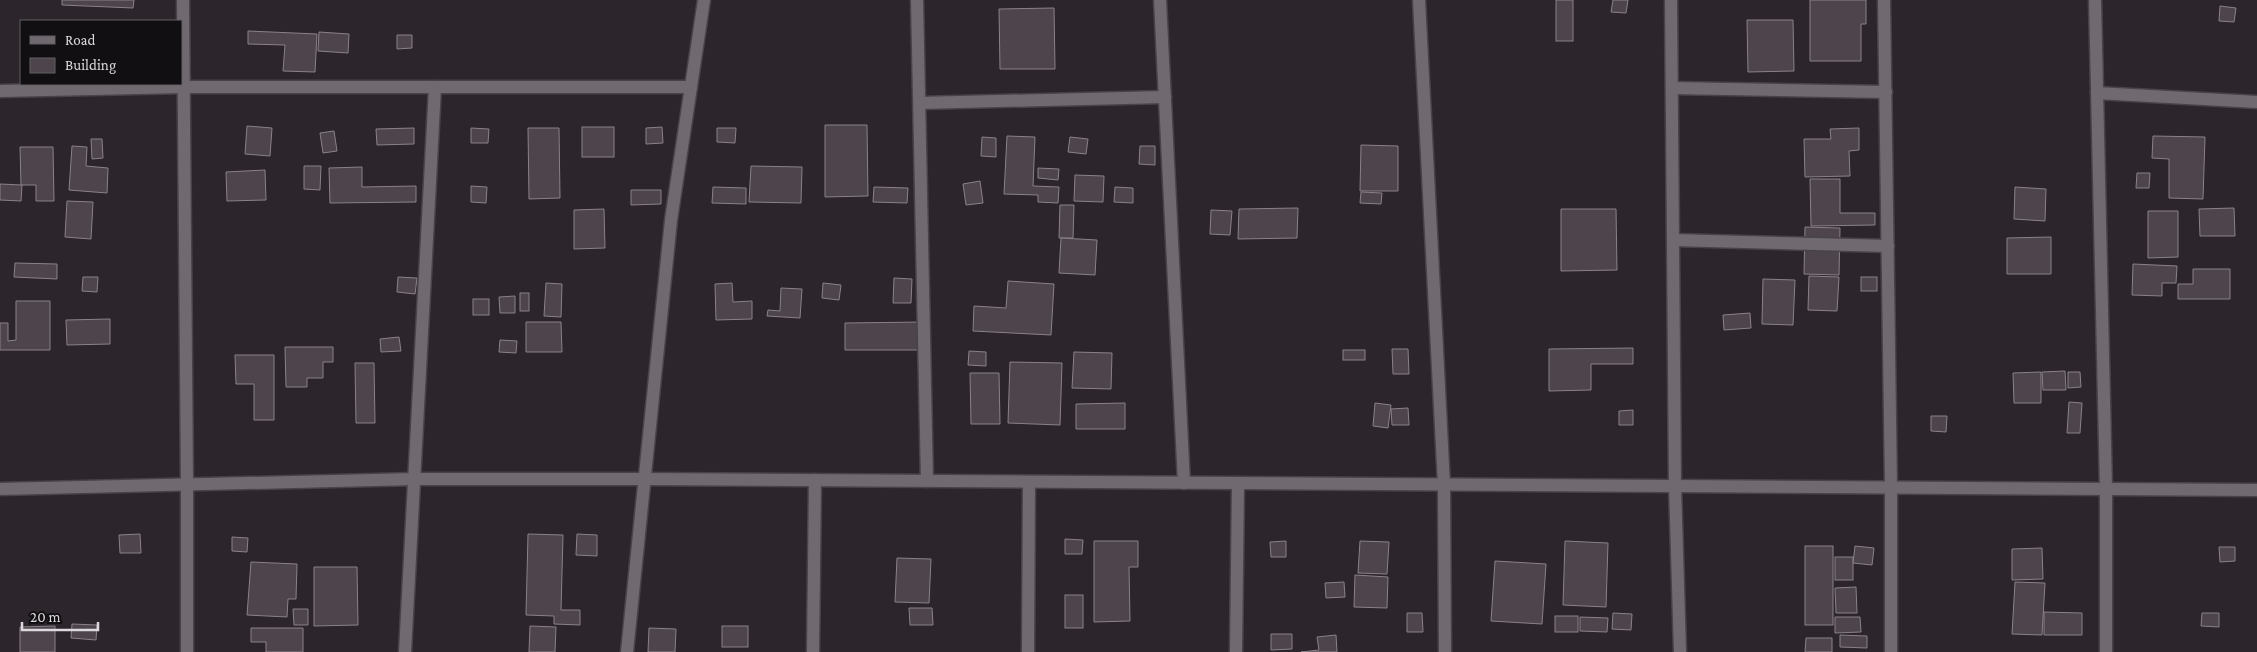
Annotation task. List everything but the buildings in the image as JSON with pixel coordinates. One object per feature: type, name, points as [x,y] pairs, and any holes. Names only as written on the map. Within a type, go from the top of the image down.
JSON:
[{"type":"street","points":[[183,0],[188,484],[187,652]]},
{"type":"street","points":[[627,652],[671,220],[704,0]]},
{"type":"street","points":[[917,0],[927,481]]},
{"type":"street","points":[[1160,0],[1184,483]]},
{"type":"street","points":[[1419,0],[1444,485],[1445,652]]},
{"type":"street","points":[[1671,0],[1675,486],[1680,652]]},
{"type":"street","points":[[1884,0],[1891,488],[1891,652]]},
{"type":"street","points":[[2095,0],[2106,489],[2106,652]]},
{"type":"street","points":[[0,91],[184,87],[691,87]]},
{"type":"street","points":[[405,652],[435,87]]},
{"type":"street","points":[[1672,88],[1886,92]]},
{"type":"street","points":[[2097,93],[2257,102]]},
{"type":"street","points":[[920,103],[1165,97]]},
{"type":"street","points":[[1673,240],[1888,246]]},
{"type":"street","points":[[0,489],[415,479],[644,479],[2257,490]]},
{"type":"street","points":[[813,652],[814,480]]},
{"type":"street","points":[[1028,652],[1029,482]]},
{"type":"street","points":[[1236,652],[1238,483]]}]
